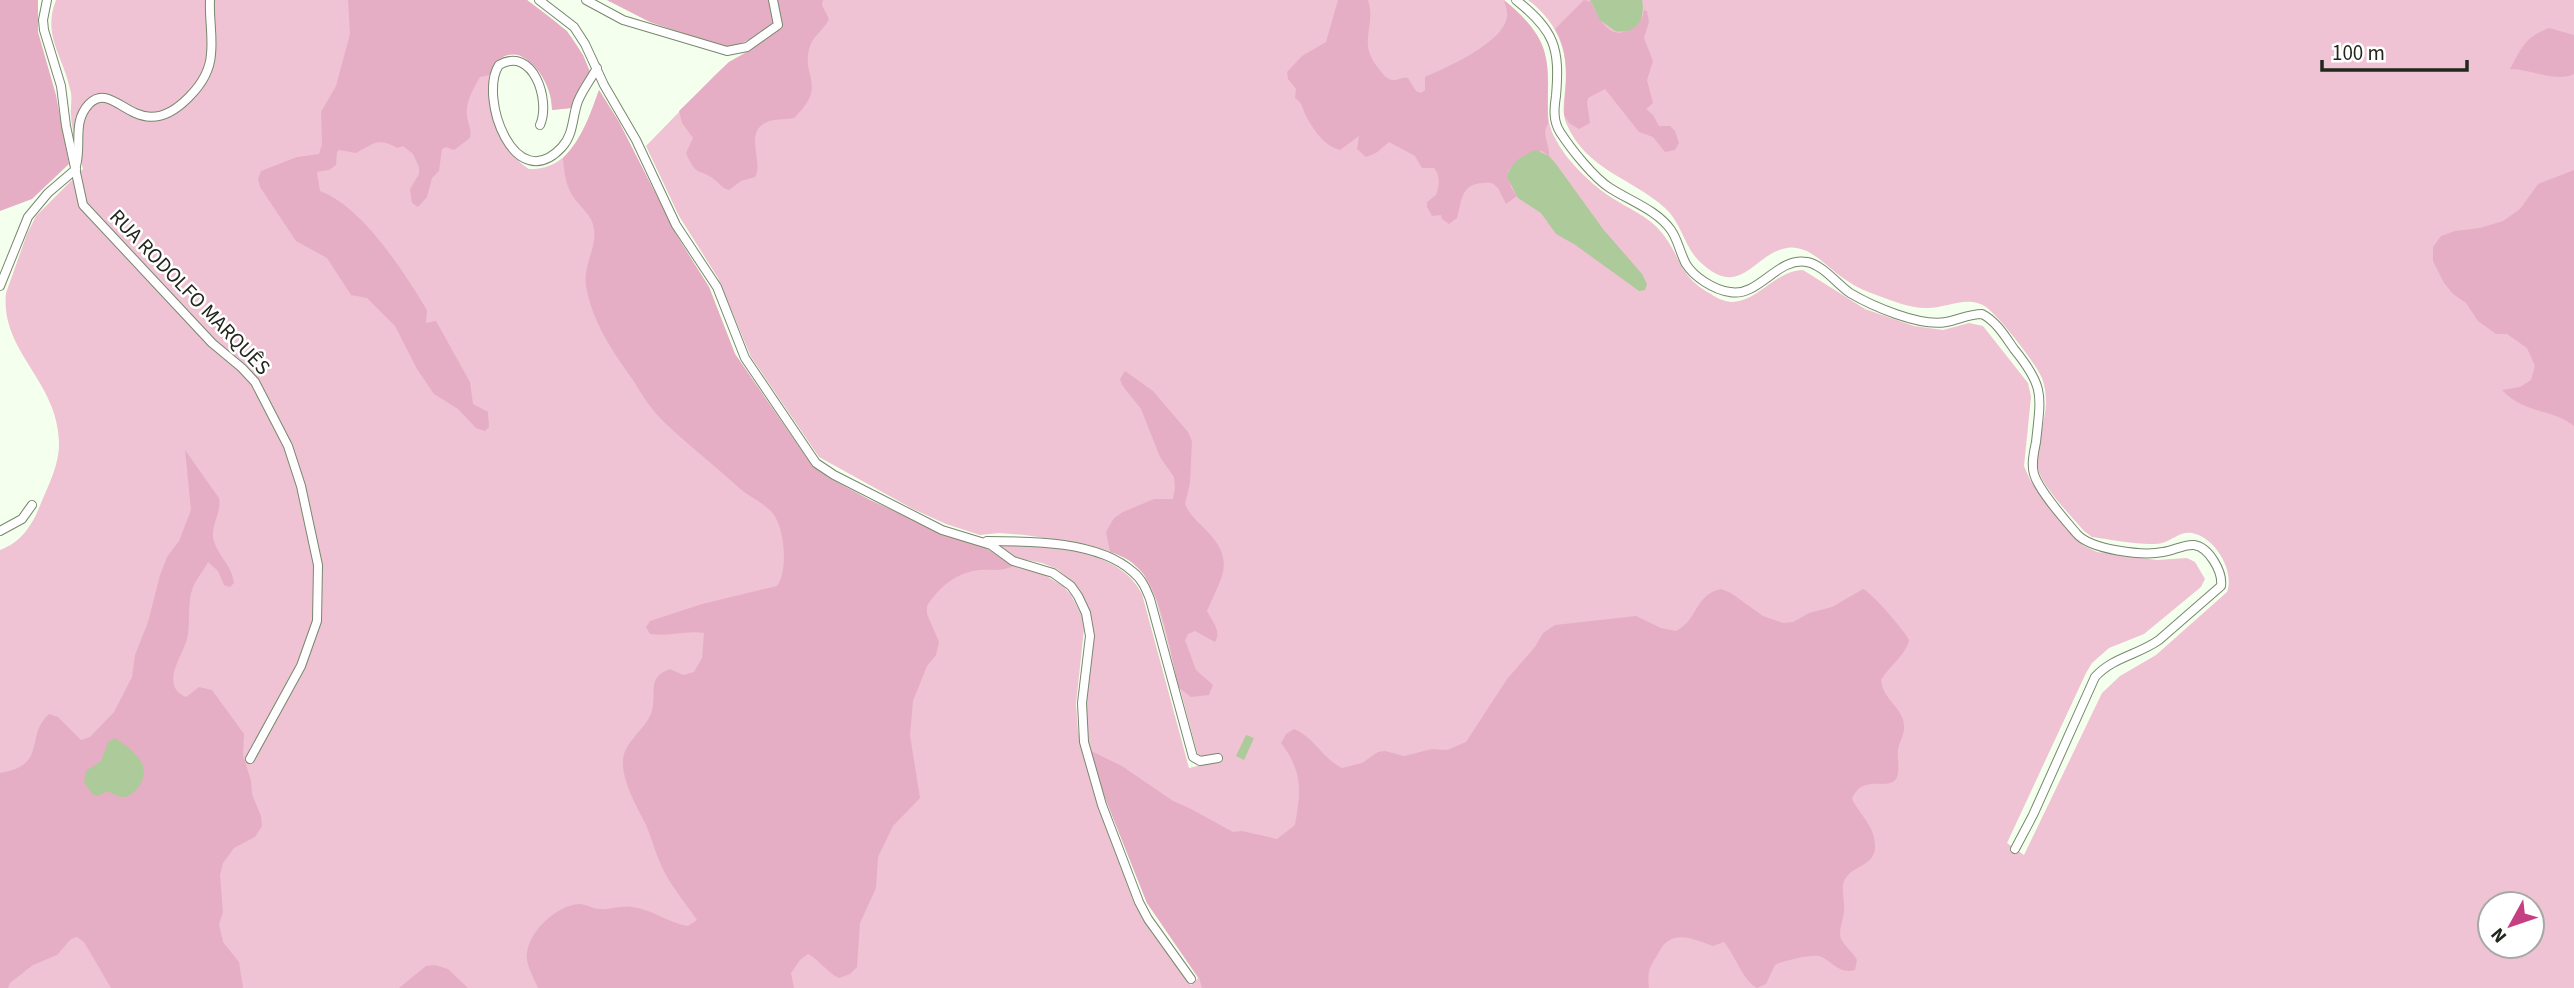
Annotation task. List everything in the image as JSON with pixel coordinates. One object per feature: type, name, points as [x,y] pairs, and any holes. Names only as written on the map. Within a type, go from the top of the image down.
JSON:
[{"type":"street","name":"RUA RODOLFO MARQUÊS","points":[[47,0],[43,11],[44,30],[61,86],[81,200],[87,210],[212,343],[242,368],[255,383],[272,413],[295,465],[318,565],[317,621],[300,666],[250,759]]},
{"type":"street","points":[[0,286],[28,217],[53,188],[76,169],[78,122],[87,106],[94,99],[106,98],[134,113],[157,118],[177,108],[199,86],[211,55],[210,0]]},
{"type":"street","points":[[538,0],[574,27],[585,44],[676,225],[717,287],[745,358],[816,463],[942,530],[981,541],[1070,546],[1106,557],[1132,571],[1144,585],[1150,599],[1193,757],[1198,761],[1218,758]]},
{"type":"street","points":[[586,0],[636,25],[727,51],[747,47],[778,25],[774,0]]},
{"type":"street","points":[[1516,0],[1535,16],[1553,41],[1557,52],[1559,64],[1554,111],[1560,132],[1606,186],[1650,211],[1670,229],[1687,265],[1697,276],[1730,293],[1741,292],[1779,269],[1807,262],[1819,267],[1850,292],[1873,305],[1916,319],[1944,323],[1982,314],[1996,326],[2037,380],[2039,412],[2034,473],[2038,483],[2078,536],[2087,544],[2097,547],[2157,553],[2193,544],[2209,553],[2220,576],[2221,586],[2159,640],[2149,647],[2116,660],[2104,667],[2095,677],[2015,849]]},
{"type":"street","points":[[540,125],[544,111],[543,93],[532,72],[520,61],[513,60],[499,65],[493,78],[499,123],[514,152],[533,162],[554,154],[565,144],[578,102],[597,68]]},
{"type":"street","points":[[0,531],[19,522],[32,505]]},
{"type":"street","points":[[981,541],[1013,561],[1053,573],[1071,586],[1083,604],[1090,636],[1082,722],[1091,771],[1139,902],[1148,919],[1192,979]]},
{"type":"shaded area","points":[[0,0],[38,0],[38,32],[56,95],[69,164],[32,199],[0,211]]},
{"type":"shaded area","points":[[56,0],[527,0],[557,23],[579,48],[590,72],[571,108],[552,110],[550,93],[544,78],[534,65],[520,55],[503,57],[493,67],[491,102],[497,123],[517,159],[529,169],[544,168],[567,154],[583,130],[599,90],[619,122],[677,236],[709,287],[735,354],[806,457],[829,478],[870,500],[944,534],[992,551],[1013,566],[1043,574],[1063,586],[1071,595],[1082,616],[1084,629],[1076,704],[1078,731],[1092,786],[1133,900],[1151,932],[1191,985],[1198,978],[1147,903],[1096,775],[1085,728],[1094,640],[1087,604],[1074,583],[1057,569],[1016,558],[995,544],[1077,552],[1116,566],[1131,578],[1142,594],[1189,768],[1221,760],[1219,754],[1199,759],[1156,600],[1144,574],[1119,554],[1089,545],[1025,535],[980,535],[946,524],[913,509],[819,457],[751,357],[718,278],[679,216],[646,146],[729,62],[753,48],[748,40],[731,47],[650,22],[607,0],[1504,0],[1533,29],[1544,50],[1548,76],[1549,121],[1560,146],[1594,184],[1657,227],[1686,273],[1700,287],[1723,300],[1741,301],[1784,275],[1803,270],[1865,309],[1914,326],[1943,330],[1969,323],[1983,326],[2028,383],[2031,397],[2024,466],[2030,480],[2066,529],[2084,546],[2097,552],[2157,560],[2187,558],[2195,562],[2205,579],[2201,587],[2144,634],[2109,648],[2092,663],[2086,673],[2007,843],[2024,855],[2102,693],[2120,676],[2156,655],[2227,592],[2228,574],[2221,556],[2208,541],[2192,533],[2180,534],[2162,543],[2148,544],[2092,537],[2084,531],[2052,494],[2039,472],[2039,448],[2046,404],[2042,378],[2017,341],[1986,307],[1979,303],[1964,302],[1933,308],[1902,304],[1858,287],[1811,253],[1795,248],[1775,252],[1736,276],[1726,277],[1713,272],[1699,261],[1665,208],[1597,163],[1575,139],[1564,113],[1566,70],[1562,46],[1546,16],[1528,0],[2574,0],[2574,988],[0,988],[0,550],[21,537],[34,518],[53,473],[59,441],[49,400],[11,332],[6,314],[6,293],[36,216],[83,169],[74,136],[71,92],[52,35],[51,24]]},
{"type":"shaded area","points":[[348,0],[527,0],[567,31],[583,55],[590,72],[571,108],[552,110],[550,96],[538,70],[518,55],[508,55],[498,61],[490,75],[480,77],[469,100],[467,119],[470,138],[454,150],[446,147],[442,149],[439,171],[432,178],[427,197],[418,207],[412,203],[410,189],[419,174],[419,167],[413,154],[403,146],[397,148],[380,142],[356,153],[339,150],[336,165],[329,170],[317,172],[320,191],[336,199],[366,225],[394,260],[427,310],[426,323],[436,321],[470,382],[473,404],[488,412],[489,427],[485,431],[476,428],[458,409],[434,394],[417,369],[395,326],[367,298],[351,295],[327,258],[296,241],[260,187],[258,179],[261,171],[297,157],[319,154],[322,144],[321,112],[336,86],[350,34]]},
{"type":"shaded area","points":[[607,0],[823,0],[822,5],[829,19],[810,46],[810,97],[794,118],[772,120],[759,128],[755,141],[755,177],[741,181],[729,190],[710,176],[696,170],[686,153],[693,138],[682,123],[679,111],[729,62],[753,49],[749,40],[731,47],[720,46],[650,22]]},
{"type":"shaded area","points":[[1338,0],[1368,0],[1368,42],[1372,59],[1388,78],[1408,78],[1416,91],[1421,93],[1425,90],[1425,77],[1473,53],[1496,35],[1504,26],[1507,16],[1504,0],[1521,16],[1533,30],[1546,56],[1548,124],[1545,132],[1549,156],[1542,151],[1521,158],[1508,171],[1511,187],[1517,196],[1506,204],[1498,188],[1492,183],[1469,187],[1457,218],[1449,224],[1441,215],[1432,216],[1427,207],[1427,202],[1436,195],[1438,188],[1434,168],[1422,168],[1415,156],[1389,142],[1376,153],[1366,157],[1357,149],[1359,136],[1340,150],[1320,137],[1295,98],[1296,89],[1288,79],[1287,72],[1302,56],[1326,42]]},
{"type":"shaded area","points":[[1584,0],[1591,2],[1604,24],[1614,32],[1628,30],[1643,16],[1644,10],[1647,11],[1649,22],[1644,38],[1653,61],[1647,80],[1653,103],[1646,109],[1659,126],[1670,126],[1675,131],[1679,143],[1675,150],[1665,152],[1653,137],[1639,132],[1605,89],[1588,98],[1590,123],[1579,129],[1569,123],[1564,115],[1565,60],[1555,29]]},
{"type":"shaded area","points":[[1590,0],[1642,0],[1641,19],[1629,31],[1615,31],[1600,20]]},
{"type":"shaded area","points":[[2549,28],[2574,35],[2574,74],[2559,77],[2510,69],[2529,39]]},
{"type":"shaded area","points":[[599,90],[619,122],[677,236],[709,287],[735,354],[806,457],[829,478],[870,500],[944,534],[981,545],[1013,566],[1001,570],[972,571],[956,577],[937,593],[927,606],[927,614],[939,642],[936,655],[927,666],[913,701],[910,735],[920,798],[893,826],[878,857],[876,888],[860,923],[857,967],[850,974],[839,978],[808,954],[791,973],[794,988],[538,988],[529,966],[527,953],[533,936],[553,914],[571,905],[582,904],[600,909],[639,908],[688,926],[697,920],[663,869],[629,791],[623,762],[626,749],[651,714],[657,677],[670,669],[683,675],[694,672],[702,658],[704,633],[650,634],[646,627],[650,621],[702,604],[777,586],[784,561],[781,531],[774,515],[741,490],[656,413],[610,347],[593,311],[586,278],[594,243],[594,229],[589,216],[569,189],[563,158],[580,135]]},
{"type":"shaded area","points":[[1536,150],[1549,156],[1556,164],[1603,229],[1642,274],[1647,284],[1645,290],[1639,291],[1556,234],[1541,213],[1518,198],[1507,177],[1518,160]]},
{"type":"shaded area","points":[[2574,170],[2574,426],[2556,416],[2520,404],[2502,390],[2520,387],[2531,380],[2535,366],[2527,348],[2507,334],[2496,334],[2478,321],[2466,303],[2444,283],[2433,261],[2433,247],[2441,236],[2503,221],[2520,209],[2538,184]]},
{"type":"shaded area","points":[[1125,371],[1153,391],[1188,432],[1192,441],[1190,483],[1185,504],[1191,515],[1216,541],[1224,561],[1221,579],[1207,611],[1217,630],[1217,638],[1215,642],[1195,631],[1188,634],[1185,640],[1196,670],[1213,685],[1209,695],[1191,697],[1179,688],[1160,611],[1149,583],[1132,562],[1110,552],[1106,532],[1114,518],[1154,499],[1173,499],[1175,488],[1174,477],[1160,457],[1141,409],[1122,385],[1120,379]]},
{"type":"shaded area","points":[[185,450],[219,498],[213,537],[234,583],[230,587],[224,585],[218,571],[208,562],[193,586],[188,633],[173,678],[178,692],[186,697],[199,687],[212,690],[244,734],[243,755],[262,826],[255,837],[234,848],[223,863],[220,875],[223,912],[219,924],[223,942],[239,962],[243,988],[111,988],[84,942],[77,937],[71,939],[57,955],[33,965],[10,983],[8,988],[0,988],[0,773],[15,769],[30,757],[38,731],[49,714],[58,717],[81,740],[90,737],[114,712],[132,677],[135,655],[148,622],[160,575],[167,557],[179,541],[191,510]]},
{"type":"shaded area","points":[[1721,589],[1763,616],[1783,623],[1793,622],[1809,613],[1832,607],[1863,589],[1888,612],[1909,640],[1905,650],[1881,680],[1886,694],[1903,721],[1897,777],[1889,783],[1863,786],[1852,799],[1870,827],[1875,846],[1871,859],[1850,874],[1843,885],[1844,909],[1840,936],[1857,960],[1855,970],[1845,971],[1819,956],[1803,957],[1775,965],[1766,984],[1757,988],[1747,980],[1724,942],[1713,946],[1683,937],[1670,940],[1664,945],[1650,968],[1649,988],[1202,988],[1199,978],[1147,903],[1096,775],[1089,750],[1122,766],[1173,801],[1233,832],[1242,831],[1277,839],[1295,825],[1297,813],[1297,773],[1281,743],[1286,734],[1294,729],[1342,768],[1362,763],[1378,752],[1404,756],[1432,749],[1447,750],[1466,742],[1507,679],[1535,647],[1543,633],[1555,625],[1636,616],[1661,628],[1676,631],[1689,620],[1706,596]]},
{"type":"shaded area","points":[[1246,735],[1254,738],[1244,760],[1236,756]]},
{"type":"shaded area","points":[[115,738],[141,762],[144,771],[142,781],[128,796],[123,797],[107,791],[98,796],[92,794],[84,782],[86,771],[101,761],[108,742]]},
{"type":"shaded area","points":[[435,965],[448,969],[468,988],[399,988],[426,966]]}]
